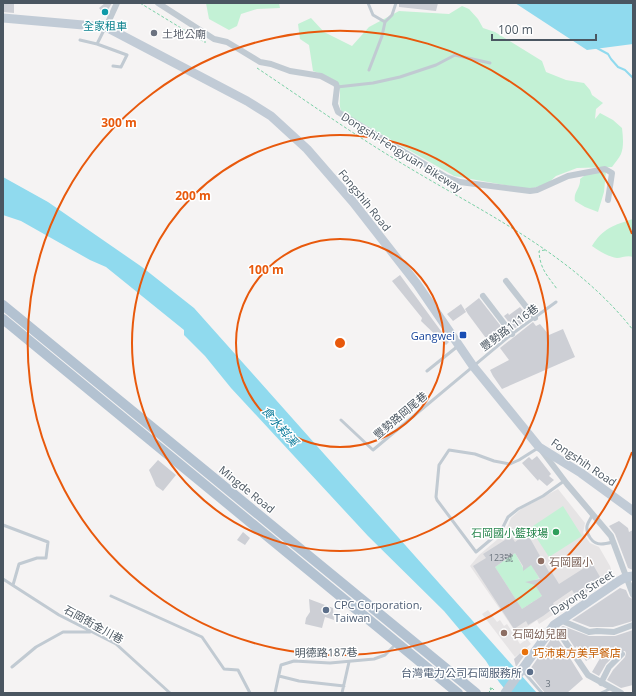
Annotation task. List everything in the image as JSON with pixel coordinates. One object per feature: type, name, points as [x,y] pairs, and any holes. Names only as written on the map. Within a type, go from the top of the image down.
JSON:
[{"type":"main road","name":"Mingde Road","points":[[3,305],[476,693]]},
{"type":"main road","points":[[4,322],[306,568],[396,644],[458,693]]},
{"type":"main road","points":[[306,568],[313,559]]},
{"type":"street","points":[[106,27],[117,3]]},
{"type":"street","points":[[158,3],[214,39],[227,42],[260,62],[271,64],[290,71],[321,76],[336,84],[335,104],[338,112],[446,177],[460,182],[530,191],[537,190],[568,176],[605,169],[612,173],[608,200]]},
{"type":"street","name":"Fongshih Road","points":[[3,18],[106,27],[247,101],[271,116],[307,149],[353,202],[417,284],[473,366],[539,447],[582,473],[633,511]]},
{"type":"street","points":[[506,281],[535,318]]},
{"type":"street","points":[[483,296],[512,334]]},
{"type":"street","points":[[539,447],[564,481],[611,536],[629,577],[633,595]]},
{"type":"street","name":"Dayong Street","points":[[505,693],[557,622],[629,577]]},
{"type":"street","points":[[557,622],[589,632],[614,632],[633,625]]},
{"type":"street","points":[[557,622],[588,675],[621,693]]},
{"type":"street","points":[[601,682],[609,668],[622,654]]},
{"type":"lane","points":[[368,3],[373,14],[385,22]]},
{"type":"lane","points":[[369,70],[382,36],[385,22],[392,15],[396,3]]},
{"type":"lane","points":[[97,44],[106,27]]},
{"type":"lane","points":[[80,40],[97,44],[127,55],[121,67],[113,66]]},
{"type":"lane","points":[[337,87],[373,83],[400,77],[436,65],[455,55],[490,63]]},
{"type":"lane","name":"豐勢路1116巷","points":[[473,366],[512,334],[556,302]]},
{"type":"lane","points":[[427,372],[459,345]]},
{"type":"lane","name":"豐勢路岡尾巷","points":[[342,420],[373,450],[473,366]]},
{"type":"lane","points":[[539,447],[510,464],[494,461],[475,454],[449,450],[439,465],[437,500],[476,552],[502,531],[508,517],[518,509],[543,496],[564,481]]},
{"type":"lane","points":[[593,514],[588,525],[587,531],[589,537],[593,542],[599,544],[613,542]]},
{"type":"lane","points":[[3,525],[48,542],[46,558],[37,558],[19,564],[13,585]]},
{"type":"lane","name":"石岡街金川巷","points":[[3,579],[59,615],[116,644],[170,693]]},
{"type":"lane","points":[[111,596],[202,636],[224,669],[238,670],[250,693]]},
{"type":"lane","points":[[12,667],[36,647],[63,632],[92,632]]},
{"type":"lane","name":"明德路187巷","points":[[275,693],[281,665],[294,661],[330,663],[374,658],[385,655],[396,644]]},
{"type":"lane","points":[[342,693],[349,662]]},
{"type":"lane","points":[[521,671],[542,693]]},
{"type":"lane","points":[[279,676],[299,681],[344,686]]},
{"type":"lane","points":[[601,693],[612,688]]},
{"type":"path","points":[[140,3],[204,42],[209,41]]},
{"type":"path","name":"Dongshi-Fengyuan Bikeway","points":[[254,66],[392,158],[525,236],[558,258],[586,281],[619,312],[633,330]]},
{"type":"path","points":[[545,250],[539,251],[540,263],[544,272],[557,289]]},
{"type":"path","points":[[488,693],[491,690],[491,688],[492,689],[491,690],[490,689],[491,687],[494,690]]},
{"type":"shaded area","name":"石岡國小","points":[[558,489],[585,523],[583,533],[590,543],[599,547],[610,566],[613,576],[539,624],[537,620],[517,634],[470,566],[479,555],[505,533],[511,518],[521,509]]},
{"type":"shaded area","name":"石岡幼兒園","points":[[488,610],[497,622],[500,620],[504,626],[507,624],[520,644],[527,639],[531,644],[515,657],[482,614]]},
{"type":"green space","points":[[206,3],[279,3],[280,8],[257,9],[241,14],[237,26],[229,30],[209,19]]},
{"type":"green space","points":[[462,6],[469,9],[478,19],[483,28],[495,32],[542,61],[546,72],[566,80],[584,83],[592,95],[603,103],[596,109],[595,119],[600,113],[613,120],[622,128],[622,151],[612,167],[577,168],[556,176],[547,184],[527,189],[454,176],[341,111],[340,90],[338,85],[331,79],[313,71],[309,45],[300,39],[298,24],[311,18],[324,32],[352,46],[369,27],[399,11],[449,14]]},
{"type":"green space","points":[[592,170],[606,171],[604,192],[598,212],[575,201],[575,195],[580,179]]},
{"type":"green space","points":[[633,219],[633,257],[629,256],[617,258],[604,254],[592,246],[605,231],[620,223]]},
{"type":"green space","name":"石岡國小籃球場","points":[[563,506],[582,536],[549,557],[530,528]]},
{"type":"green space","points":[[515,553],[523,568],[531,564],[539,578],[533,581],[542,596],[534,601],[535,603],[532,602],[529,607],[528,605],[522,609],[495,567],[501,563],[500,561],[505,561],[506,557],[508,558]]},
{"type":"water","points":[[515,3],[633,3],[633,44],[587,50]]},
{"type":"water","name":"食水嵙溪","points":[[3,177],[48,202],[142,267],[194,308],[537,693],[508,693],[486,661],[444,611],[368,536],[231,388],[205,356],[184,335],[184,330],[106,267],[90,260],[21,221],[3,215]]},
{"type":"building","points":[[3,3],[14,3],[14,13],[3,12]]},
{"type":"building","name":"全家租車","points":[[105,3],[112,3],[105,15],[99,8]]},
{"type":"building","points":[[399,3],[438,3],[436,11],[399,7]]},
{"type":"building","points":[[400,275],[449,342],[446,345],[421,321],[422,318],[392,281]]},
{"type":"building","points":[[479,298],[507,334],[497,343],[496,342],[491,345],[465,309]]},
{"type":"building","points":[[461,304],[466,312],[453,321],[447,314]]},
{"type":"building","points":[[520,307],[529,318],[514,329],[504,316],[508,313],[509,315]]},
{"type":"building","points":[[533,322],[536,326],[540,324],[549,335],[563,329],[575,357],[502,389],[490,370],[509,360],[500,348]]},
{"type":"building","points":[[537,456],[551,474],[549,476],[554,480],[547,486],[539,479],[538,481],[522,463],[529,457],[532,460]]},
{"type":"building","points":[[158,460],[176,475],[163,491],[156,486],[149,470]]},
{"type":"building","points":[[619,521],[628,528],[629,532],[633,530],[633,570],[628,568],[615,534],[609,526]]},
{"type":"building","points":[[243,532],[250,538],[245,545],[237,540]]},
{"type":"building","points":[[527,533],[549,572],[551,571],[559,584],[592,563],[603,582],[577,598],[572,590],[553,603],[555,607],[543,616],[528,625],[526,621],[514,629],[473,566],[486,558],[483,554],[511,536],[515,542]],"holes":[[[515,553],[523,566],[523,571],[531,565],[540,579],[525,582],[535,585],[542,596],[522,609],[495,567]]]},
{"type":"building","points":[[620,588],[626,590],[629,597],[633,599],[633,621],[613,627],[590,627],[572,620]]},
{"type":"building","points":[[309,599],[333,608],[334,620],[325,617],[322,628],[305,624],[306,618],[310,612]]},
{"type":"building","points":[[563,626],[589,636],[615,636],[633,630],[633,685],[621,688],[607,680],[613,670],[625,657],[625,651],[619,651],[606,664],[599,676],[592,672],[606,648],[586,661],[577,646],[575,648],[561,627]]},
{"type":"building","points":[[554,635],[570,657],[583,679],[567,693],[545,693],[528,672]]},
{"type":"building","points":[[526,647],[529,649],[516,667],[514,659]]},
{"type":"waterway","points":[[595,47],[608,54],[618,67],[625,70],[633,78]]},
{"type":"place","name":"全家租車","points":[[105,12]]},
{"type":"place","name":"土地公廟","points":[[154,33]]},
{"type":"place","name":"Gangwei","points":[[463,335]]},
{"type":"place","name":"石岡國小籃球場","points":[[556,532]]},
{"type":"place","name":"石岡國小","points":[[541,561]]},
{"type":"place","name":"CPC Corporation, Taiwan","points":[[326,610]]},
{"type":"place","name":"石岡幼兒園","points":[[504,633]]},
{"type":"place","name":"巧沛東方美早餐店","points":[[525,652]]},
{"type":"place","name":"台灣電力公司石岡服務所","points":[[530,672]]}]
